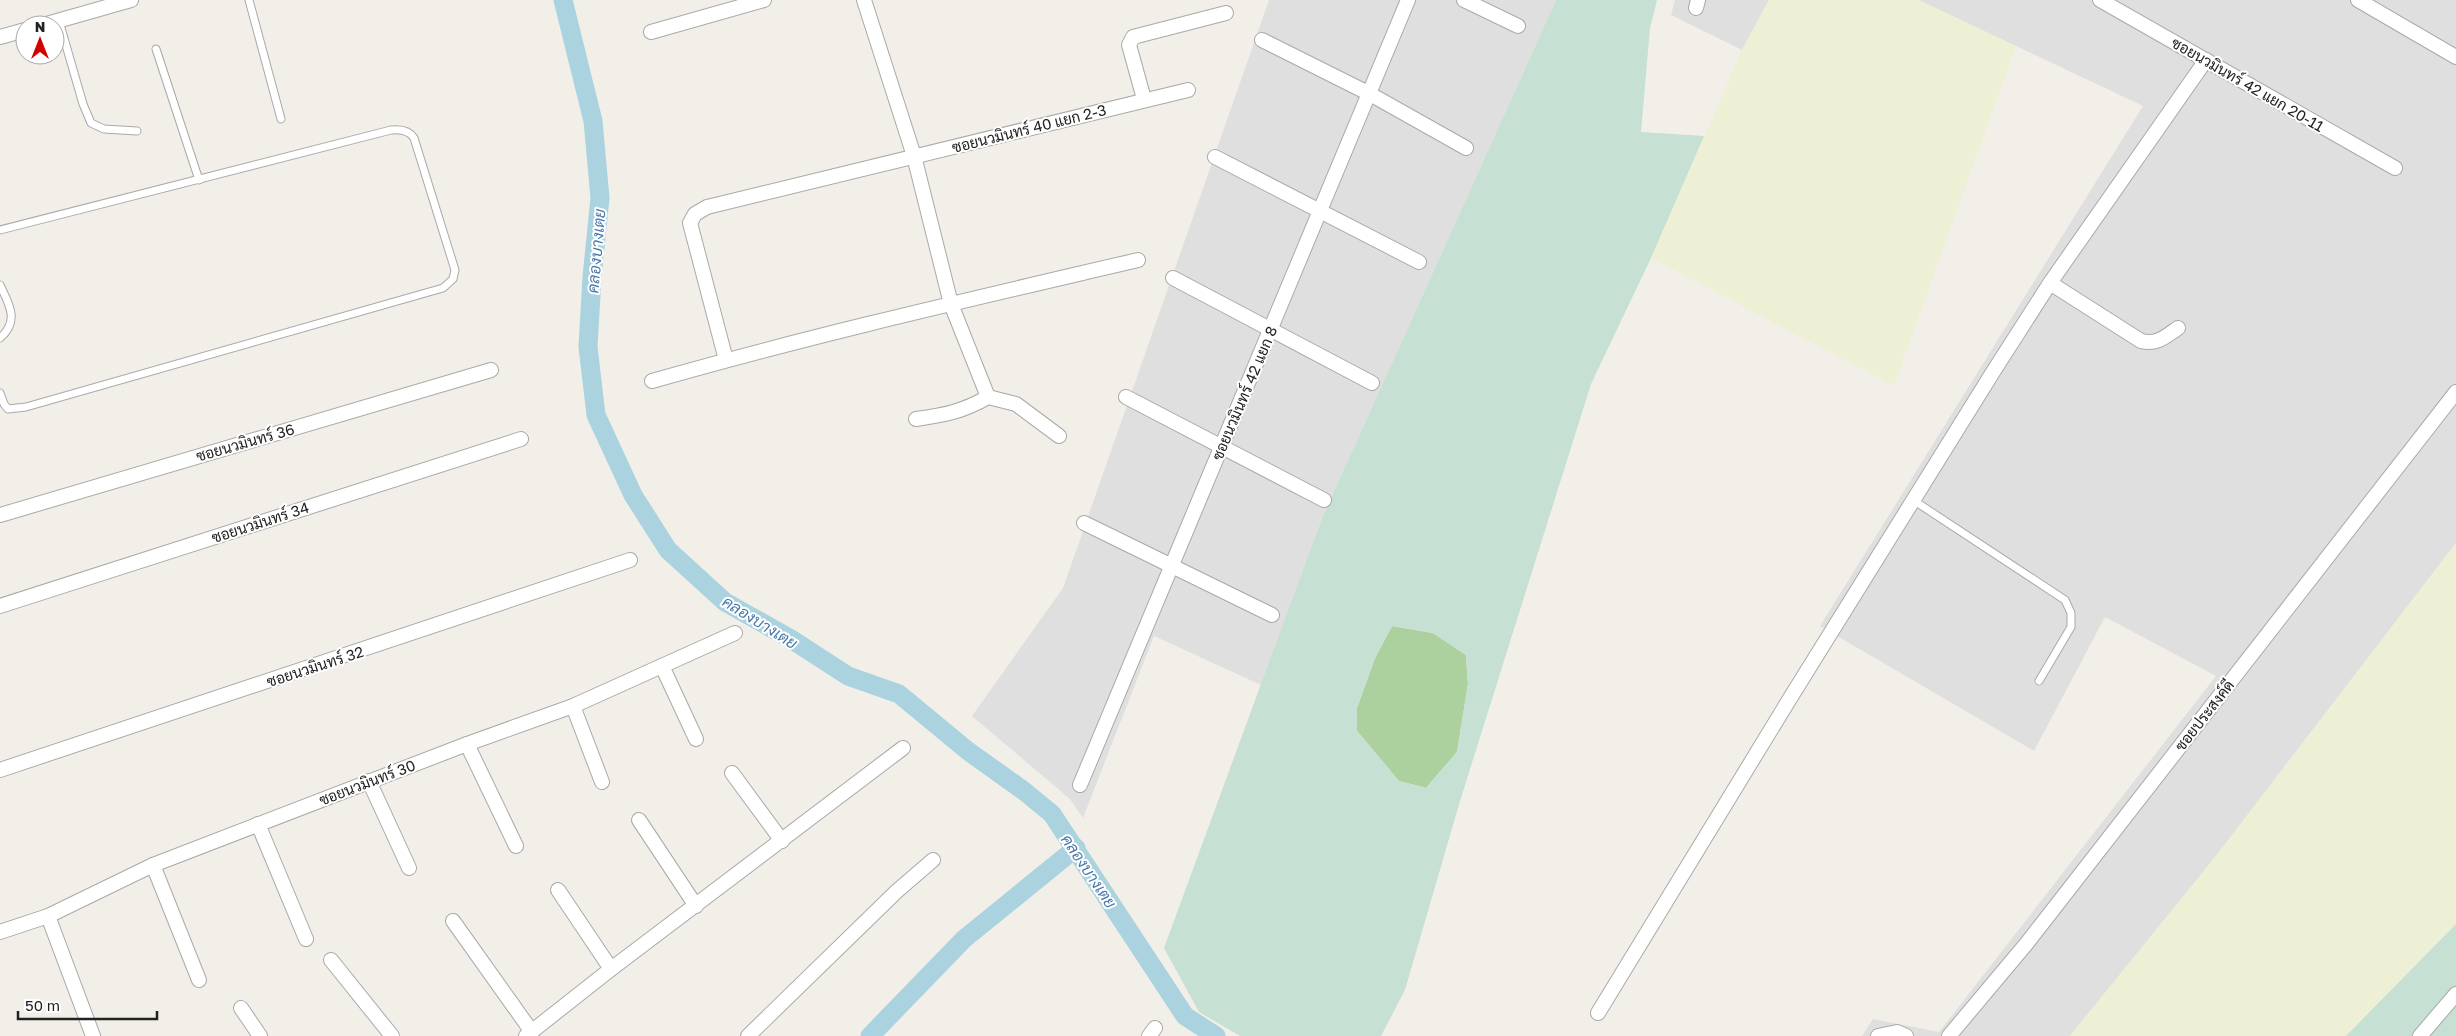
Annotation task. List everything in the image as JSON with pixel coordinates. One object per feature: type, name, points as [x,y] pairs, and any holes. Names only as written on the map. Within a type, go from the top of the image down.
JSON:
[{"type":"street","points":[[65,19],[131,0]]},
{"type":"street","points":[[651,32],[764,0]]},
{"type":"street","points":[[864,0],[914,156],[951,304],[988,397]]},
{"type":"street","name":"ซอยนวมินทร์ 42 แยก 8","points":[[1080,785],[1408,0]]},
{"type":"street","points":[[1464,0],[1518,26]]},
{"type":"street","name":"ซอยนวมินทร์ 42 แยก 20-11","points":[[2100,0],[2395,168]]},
{"type":"street","points":[[2358,0],[2456,57]]},
{"type":"street","points":[[1144,99],[1129,44],[1133,38],[1226,13]]},
{"type":"street","points":[[0,37],[15,33]]},
{"type":"street","points":[[1262,40],[1370,94],[1466,148]]},
{"type":"street","points":[[1598,1014],[1913,500],[2050,283],[2206,60]]},
{"type":"street","name":"ซอยนวมินทร์ 40 แยก 2-3","points":[[726,360],[690,223],[695,214],[707,207],[1144,99],[1188,90]]},
{"type":"street","points":[[1215,158],[1419,262]]},
{"type":"street","points":[[652,381],[726,360],[1138,260]]},
{"type":"street","points":[[1173,278],[1372,383]]},
{"type":"street","points":[[2050,283],[2141,341],[2151,343],[2158,341],[2178,328]]},
{"type":"street","name":"ซอยนวมินทร์ 36","points":[[0,515],[491,370]]},
{"type":"street","name":"ซอยประสงค์ดี","points":[[1949,1036],[2027,943],[2456,392]]},
{"type":"street","points":[[916,419],[952,414],[967,409],[988,397],[1016,404],[1059,436]]},
{"type":"street","points":[[1126,397],[1324,500]]},
{"type":"street","name":"ซอยนวมินทร์ 34","points":[[0,606],[521,439]]},
{"type":"street","points":[[1084,524],[1171,564],[1272,615]]},
{"type":"street","name":"ซอยนวมินทร์ 32","points":[[0,770],[630,560]]},
{"type":"street","name":"ซอยนวมินทร์ 30","points":[[0,932],[48,916],[153,865],[466,744],[573,706],[736,633]]},
{"type":"street","points":[[662,666],[696,739]]},
{"type":"street","points":[[573,706],[602,782]]},
{"type":"street","points":[[466,744],[516,846]]},
{"type":"street","points":[[453,921],[529,1034],[611,969],[903,748]]},
{"type":"street","points":[[732,773],[782,841]]},
{"type":"street","points":[[369,782],[408,868]]},
{"type":"street","points":[[638,820],[696,906]]},
{"type":"street","points":[[258,824],[306,939]]},
{"type":"street","points":[[748,1036],[897,891],[934,860]]},
{"type":"street","points":[[153,865],[199,980]]},
{"type":"street","points":[[558,890],[611,969]]},
{"type":"street","points":[[48,916],[93,1036]]},
{"type":"street","points":[[331,960],[392,1036]]},
{"type":"street","points":[[2420,1036],[2456,994]]},
{"type":"street","points":[[241,1008],[260,1036]]},
{"type":"street","points":[[1878,1036],[1898,1032],[1906,1036]]},
{"type":"lane","points":[[249,0],[281,119]]},
{"type":"lane","points":[[65,42],[83,104],[91,123],[104,129],[137,131]]},
{"type":"lane","points":[[156,48],[199,180]]},
{"type":"lane","points":[[0,230],[391,130],[405,131],[414,138],[454,264],[455,275],[451,282],[443,288],[26,408],[8,409],[0,393]]},
{"type":"lane","points":[[0,284],[13,314],[11,324],[0,338]]},
{"type":"lane","points":[[1913,500],[2065,600],[2071,612],[2071,627],[2039,681]]},
{"type":"shaded area","points":[[1269,0],[1556,0],[1322,518],[1261,685],[1154,636],[1083,818],[1070,799],[972,716],[1063,588]]},
{"type":"shaded area","points":[[1675,0],[1769,0],[1742,50],[1671,15]]},
{"type":"shaded area","points":[[1902,0],[2456,0],[2456,543],[2216,856],[2070,1036],[1862,1036],[1873,1019],[1939,1032],[2216,676],[2105,617],[2034,751],[1820,626],[2143,106],[2016,46]]},
{"type":"green space","points":[[1556,0],[1657,0],[1650,28],[1641,132],[1704,136],[1651,258],[1591,384],[1460,801],[1405,990],[1381,1036],[1240,1036],[1199,1012],[1164,948],[1322,518]],"holes":[[[1392,626],[1433,633],[1466,655],[1468,684],[1457,752],[1426,788],[1399,781],[1357,731],[1357,708],[1375,658]]]},
{"type":"green space","points":[[1769,0],[1919,0],[2016,46],[1894,386],[1651,258],[1742,50]]},
{"type":"green space","points":[[2456,543],[2456,924],[2346,1036],[2070,1036],[2216,856]]},
{"type":"green space","points":[[1392,626],[1433,633],[1466,655],[1468,684],[1457,752],[1426,788],[1399,781],[1357,731],[1357,708],[1375,658]]},
{"type":"green space","points":[[2456,924],[2456,1036],[2346,1036]]},
{"type":"waterway","name":"คลองบางเตย","points":[[563,0],[593,121],[600,198],[592,277],[588,347],[596,415],[633,495],[668,550],[725,602],[791,639],[848,676],[899,694],[968,751],[1024,791],[1052,814],[1185,1016],[1216,1036]]},
{"type":"waterway","points":[[870,1036],[964,939],[1076,848]]}]
